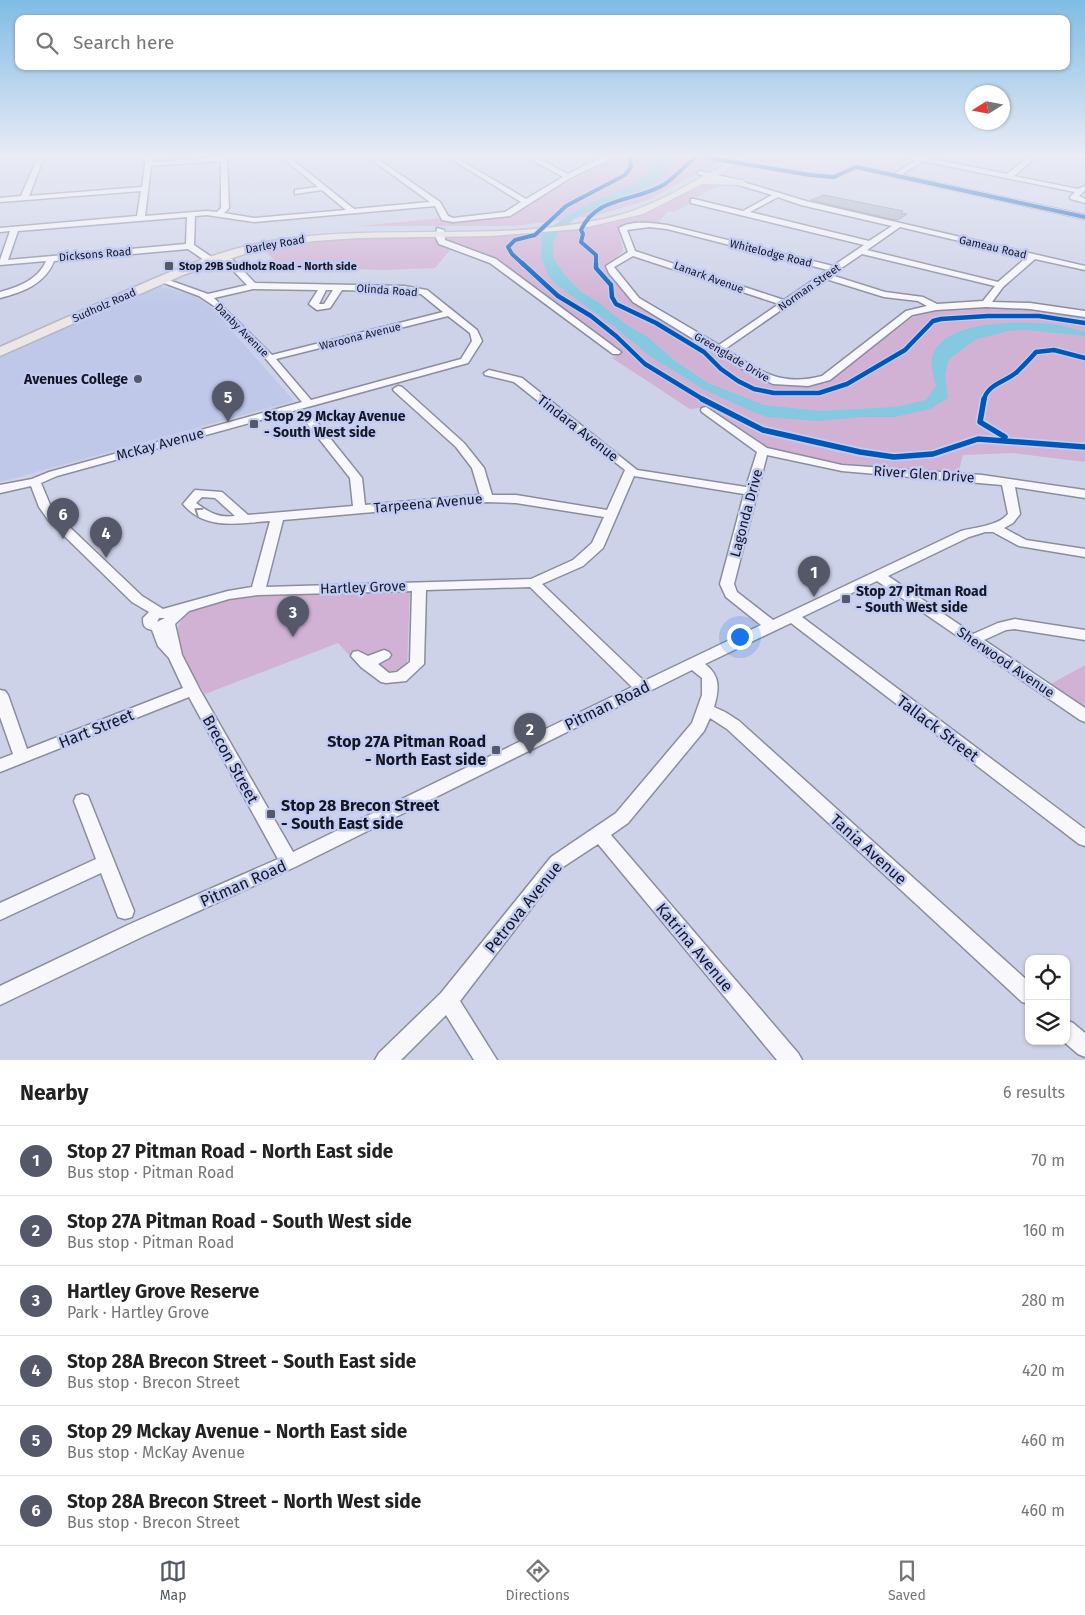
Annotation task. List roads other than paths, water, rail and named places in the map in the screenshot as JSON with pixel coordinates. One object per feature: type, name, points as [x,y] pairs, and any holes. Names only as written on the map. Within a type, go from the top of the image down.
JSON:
[{"type":"main road","name":"Darley Road","points":[[206,258],[307,238],[535,229],[590,221],[654,206]]},
{"type":"main road","name":"Sudholz Road","points":[[0,352],[22,338],[206,258]]},
{"type":"main road","name":"Sudholz Road","points":[[0,343],[22,338]]},
{"type":"street","points":[[141,218],[142,206]]},
{"type":"street","points":[[219,214],[225,206]]},
{"type":"street","points":[[346,206],[352,211]]},
{"type":"street","points":[[0,230],[191,214],[219,214],[254,220],[407,206]]},
{"type":"street","points":[[439,206],[447,220],[504,215],[518,206]]},
{"type":"street","points":[[717,206],[871,244]]},
{"type":"street","points":[[744,213],[756,206]]},
{"type":"street","name":"Gameau Road","points":[[823,206],[1085,268]]},
{"type":"street","points":[[1036,206],[1085,217]]},
{"type":"street","points":[[191,214],[190,246],[206,258]]},
{"type":"street","name":"Whitelodge Road","points":[[632,253],[623,228],[649,225],[667,226],[834,269]]},
{"type":"street","name":"Norman Street","points":[[719,349],[898,225]]},
{"type":"street","points":[[1,263],[16,229]]},
{"type":"street","points":[[440,232],[440,240],[493,261],[616,352]]},
{"type":"street","name":"Dicksons Road","points":[[1,263],[190,246]]},
{"type":"street","points":[[860,251],[1000,286]]},
{"type":"street","name":"Lanark Avenue","points":[[632,253],[671,263],[744,290],[786,303]]},
{"type":"street","name":"Greenglade Drive","points":[[632,253],[610,266],[636,300],[748,368],[773,381],[808,383],[826,378],[909,313],[936,307],[986,304],[1030,306],[1082,313]]},
{"type":"street","points":[[986,304],[1000,286],[1033,256]]},
{"type":"street","points":[[0,295],[15,291],[41,277],[48,269],[51,258]]},
{"type":"street","points":[[229,261],[253,286]]},
{"type":"street","points":[[825,276],[884,294],[920,299],[936,307]]},
{"type":"street","name":"Danby Avenue","points":[[157,278],[206,297],[217,304],[270,358],[356,478],[359,509]]},
{"type":"street","name":"Olinda Road","points":[[206,297],[253,286],[404,289],[424,292],[474,332],[477,341],[465,361]]},
{"type":"street","points":[[324,287],[313,304],[317,307],[327,306],[340,287]]},
{"type":"street","points":[[1082,313],[1085,304]]},
{"type":"street","name":"Waroona Avenue","points":[[270,358],[449,313]]},
{"type":"street","name":"McKay Avenue","points":[[0,489],[35,482],[53,474],[307,409],[465,361]]},
{"type":"street","name":"Tindara Avenue","points":[[489,373],[518,380],[631,469],[602,539],[592,552],[566,569],[533,583]]},
{"type":"street","points":[[398,389],[460,445],[478,468],[487,498]]},
{"type":"street","name":"Lagonda Drive","points":[[706,410],[763,451],[727,584],[731,594],[771,626]]},
{"type":"street","name":"River Glen Drive","points":[[763,451],[842,468],[964,477],[1085,494]]},
{"type":"street","points":[[630,472],[751,491]]},
{"type":"street","name":"Brecon Street","points":[[35,482],[45,506],[53,518],[137,599],[162,619],[165,646],[174,655],[289,862]]},
{"type":"street","points":[[995,528],[1010,520],[1014,514],[1008,482]]},
{"type":"street","name":"Tarpeena Avenue","points":[[244,518],[277,517],[487,498],[516,499],[611,514]]},
{"type":"street","points":[[258,591],[277,517]]},
{"type":"street","name":"Pitman Road","points":[[0,996],[137,930],[289,862],[877,574],[965,534],[984,528],[995,528]]},
{"type":"street","points":[[995,528],[1023,543],[1085,553]]},
{"type":"street","name":"Sherwood Avenue","points":[[877,574],[1085,716]]},
{"type":"street","points":[[533,583],[642,688]]},
{"type":"street","name":"Hartley Grove","points":[[162,619],[188,606],[228,595],[258,591],[533,583]]},
{"type":"street","name":"Hartley Grove","points":[[384,655],[362,660],[386,678],[401,677],[416,664],[419,585]]},
{"type":"street","name":"Tallack Street","points":[[791,616],[1085,839]]},
{"type":"street","points":[[974,640],[1003,626],[1015,624],[1085,636]]},
{"type":"street","name":"Petrova Avenue","points":[[386,1060],[448,1000],[557,862],[622,818],[698,727],[703,719],[710,692],[709,676],[693,663]]},
{"type":"street","name":"Hart Street","points":[[0,766],[192,690]]},
{"type":"street","points":[[0,695],[22,758]]},
{"type":"street","name":"Tania Avenue","points":[[705,710],[720,716],[733,725],[1025,991]]},
{"type":"street","points":[[82,801],[125,911]]},
{"type":"street","name":"Katrina Avenue","points":[[599,834],[792,1060]]},
{"type":"street","points":[[0,912],[106,862]]},
{"type":"street","points":[[448,1000],[486,1060]]},
{"type":"street","points":[[1070,1034],[1085,1047]]},
{"type":"place","name":"Stop 29B Sudholz Road - North side","points":[[169,266]]},
{"type":"place","name":"Avenues College","points":[[138,379]]},
{"type":"place","name":"Stop 29 Mckay Avenue - North East side","points":[[228,422]]},
{"type":"place","name":"Stop 29 Mckay Avenue - South West side","points":[[254,424]]},
{"type":"place","name":"Stop 28A Brecon Street - North West side","points":[[63,539]]},
{"type":"place","name":"Stop 28A Brecon Street - South East side","points":[[106,558]]},
{"type":"place","name":"Stop 27 Pitman Road - North East side","points":[[814,597]]},
{"type":"place","name":"Stop 27 Pitman Road - South West side","points":[[846,599]]},
{"type":"place","name":"Hartley Grove Reserve","points":[[293,637]]},
{"type":"place","name":"Stop 27A Pitman Road - North East side","points":[[496,750]]},
{"type":"place","name":"Stop 27A Pitman Road - South West side","points":[[530,754]]},
{"type":"place","name":"Stop 28 Brecon Street - South East side","points":[[271,814]]}]
